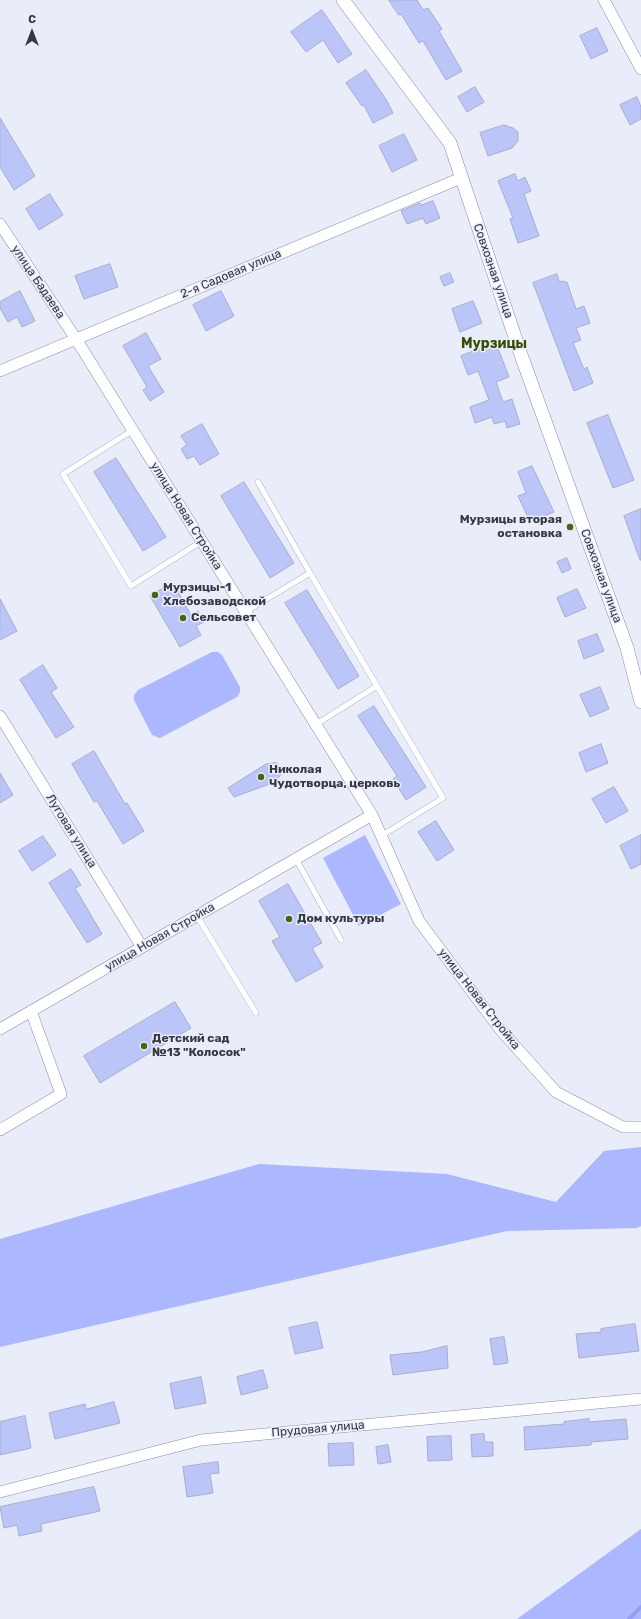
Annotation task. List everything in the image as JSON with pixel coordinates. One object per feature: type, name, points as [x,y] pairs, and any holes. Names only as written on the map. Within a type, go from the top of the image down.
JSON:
[{"type":"street","name":"Совхозная улица","points":[[343,0],[450,143],[520,352],[627,648],[637,670],[641,702]]},
{"type":"street","points":[[604,0],[641,69]]},
{"type":"street","name":"2-я Садовая улица","points":[[0,371],[461,178]]},
{"type":"street","name":"улица Бадаева","points":[[0,224],[76,339]]},
{"type":"street","name":"улица Новая Стройка","points":[[76,339],[372,815],[419,921],[499,1028],[556,1092],[623,1127],[641,1127]]},
{"type":"street","name":"Луговая улица","points":[[0,716],[142,947]]},
{"type":"street","name":"улица Новая Стройка","points":[[0,1029],[372,815]]},
{"type":"street","points":[[0,1130],[62,1094],[31,1011]]},
{"type":"street","name":"Прудовая улица","points":[[0,1492],[201,1440],[641,1399]]},
{"type":"lane","points":[[133,430],[63,474],[131,586],[202,541]]},
{"type":"lane","points":[[258,482],[443,798],[381,836]]},
{"type":"lane","points":[[245,612],[310,573]]},
{"type":"lane","points":[[315,724],[377,686]]},
{"type":"lane","points":[[296,859],[341,940]]},
{"type":"lane","points":[[197,916],[256,1013]]},
{"type":"shaded area","points":[[212,652],[218,652],[222,655],[240,687],[240,692],[237,697],[160,738],[152,735],[134,700],[134,695],[138,690]]},
{"type":"shaded area","points":[[365,835],[401,904],[359,926],[323,858]]},
{"type":"shaded area","points":[[641,1147],[641,1226],[637,1228],[507,1231],[0,1347],[0,1239],[259,1164],[447,1174],[556,1202],[604,1151]]},
{"type":"shaded area","points":[[641,1529],[641,1619],[517,1619]]},
{"type":"building","points":[[389,0],[417,0],[423,10],[428,8],[442,29],[439,31],[462,71],[446,80],[423,41],[419,43],[401,14],[399,15]]},
{"type":"building","points":[[322,10],[352,54],[338,63],[323,40],[306,52],[291,32]]},
{"type":"building","points":[[597,28],[608,51],[591,59],[580,36]]},
{"type":"building","points":[[366,70],[387,101],[393,113],[373,123],[364,105],[362,106],[346,83]]},
{"type":"building","points":[[475,87],[484,102],[467,112],[458,97]]},
{"type":"building","points":[[637,97],[641,107],[641,119],[630,125],[620,105]]},
{"type":"building","points":[[0,118],[35,176],[14,190],[0,167]]},
{"type":"building","points":[[504,125],[513,128],[518,132],[518,141],[512,148],[488,156],[480,133]]},
{"type":"building","points":[[404,134],[417,160],[392,172],[379,146]]},
{"type":"building","points":[[515,174],[518,181],[525,177],[531,191],[524,194],[539,236],[518,243],[510,219],[513,218],[498,181]]},
{"type":"building","points":[[50,194],[63,215],[39,230],[26,209]]},
{"type":"building","points":[[433,201],[440,218],[426,224],[423,218],[407,224],[401,211],[420,203],[421,205]]},
{"type":"building","points":[[110,264],[118,287],[84,299],[75,276]]},
{"type":"building","points":[[450,273],[454,282],[444,286],[440,277]]},
{"type":"building","points":[[557,274],[559,281],[567,282],[576,309],[584,306],[590,323],[576,328],[581,340],[573,343],[584,369],[587,367],[593,383],[574,391],[533,283]]},
{"type":"building","points":[[20,291],[35,321],[22,327],[17,317],[8,322],[0,308],[0,302]]},
{"type":"building","points":[[221,291],[234,316],[206,331],[193,305]]},
{"type":"building","points":[[473,301],[482,323],[460,332],[452,309]]},
{"type":"building","points":[[146,333],[161,359],[148,366],[164,392],[150,401],[143,390],[147,387],[123,346]]},
{"type":"building","points":[[496,343],[509,377],[496,382],[503,402],[512,399],[520,424],[507,428],[505,421],[494,424],[492,417],[475,423],[470,407],[489,400],[478,371],[468,375],[461,356]]},
{"type":"building","points":[[608,415],[634,480],[613,488],[587,423]]},
{"type":"building","points":[[202,424],[219,454],[200,465],[194,456],[187,459],[181,449],[187,445],[181,436]]},
{"type":"building","points":[[116,458],[166,537],[143,551],[94,472]]},
{"type":"building","points":[[532,466],[554,512],[530,522],[518,496],[526,493],[518,472]]},
{"type":"building","points":[[244,482],[294,563],[270,578],[221,496]]},
{"type":"building","points":[[641,509],[641,560],[640,560],[624,516]]},
{"type":"building","points":[[567,558],[571,569],[562,573],[557,562]]},
{"type":"building","name":"Сельсовет","points":[[173,583],[191,615],[198,611],[204,622],[196,626],[201,635],[180,647],[150,596]]},
{"type":"building","points":[[577,589],[586,608],[565,617],[557,598]]},
{"type":"building","points":[[307,590],[359,676],[338,689],[285,603]]},
{"type":"building","points":[[0,599],[17,631],[0,640]]},
{"type":"building","points":[[597,634],[604,651],[584,659],[578,641]]},
{"type":"building","points":[[43,665],[57,688],[51,692],[74,727],[56,738],[20,680]]},
{"type":"building","points":[[600,687],[609,709],[590,717],[580,695]]},
{"type":"building","points":[[374,706],[426,787],[406,800],[393,779],[397,776],[358,716]]},
{"type":"building","points":[[601,744],[608,763],[586,772],[579,753]]},
{"type":"building","points":[[94,751],[125,804],[127,803],[144,831],[123,844],[97,801],[94,802],[72,764]]},
{"type":"building","name":"Николая Чудотворца, церковь","points":[[277,763],[282,773],[275,782],[234,797],[228,788],[266,764]]},
{"type":"building","points":[[0,773],[13,795],[0,803]]},
{"type":"building","points":[[614,787],[628,811],[606,823],[592,799]]},
{"type":"building","points":[[436,821],[454,850],[437,861],[418,832]]},
{"type":"building","points":[[641,835],[641,864],[631,869],[620,846]]},
{"type":"building","points":[[43,836],[56,855],[32,871],[19,851]]},
{"type":"building","points":[[71,869],[81,885],[75,888],[102,934],[87,943],[49,883]]},
{"type":"building","name":"Дом культуры","points":[[288,884],[322,943],[312,948],[323,967],[296,982],[272,941],[280,937],[259,901]]},
{"type":"building","name":"Детский сад №13 \"Колосок\"","points":[[175,1002],[191,1028],[100,1083],[84,1056]]},
{"type":"building","points":[[317,1322],[323,1348],[295,1354],[289,1328]]},
{"type":"building","points":[[635,1324],[639,1351],[579,1358],[576,1334],[601,1332],[601,1329]]},
{"type":"building","points":[[504,1337],[508,1363],[494,1365],[490,1339]]},
{"type":"building","points":[[447,1346],[448,1368],[393,1375],[390,1355],[422,1352]]},
{"type":"building","points":[[263,1370],[268,1388],[241,1395],[237,1377]]},
{"type":"building","points":[[201,1377],[206,1403],[175,1409],[170,1384]]},
{"type":"building","points":[[114,1402],[120,1423],[55,1439],[49,1413],[85,1404],[86,1409]]},
{"type":"building","points":[[25,1416],[31,1448],[0,1455],[0,1422]]},
{"type":"building","points":[[589,1419],[589,1422],[626,1419],[628,1439],[591,1442],[591,1445],[525,1450],[524,1427],[564,1424],[564,1422]]},
{"type":"building","points":[[484,1434],[485,1442],[493,1442],[493,1456],[472,1457],[471,1435]]},
{"type":"building","points":[[451,1436],[452,1460],[428,1461],[427,1437]]},
{"type":"building","points":[[353,1443],[354,1465],[329,1466],[328,1444]]},
{"type":"building","points":[[388,1445],[391,1462],[378,1464],[376,1447]]},
{"type":"building","points":[[218,1462],[219,1473],[210,1474],[213,1493],[187,1497],[183,1467]]},
{"type":"building","points":[[94,1487],[100,1511],[41,1524],[42,1531],[19,1536],[17,1525],[4,1528],[0,1507]]},
{"type":"waterway","points":[[629,1619],[641,1607]]},
{"type":"place","name":"Мурзицы вторая остановка","points":[[570,527]]},
{"type":"place","name":"Мурзицы-1 Хлебозаводской","points":[[155,595]]},
{"type":"place","name":"Сельсовет","points":[[183,618]]},
{"type":"place","name":"Николая Чудотворца, церковь","points":[[261,777]]},
{"type":"place","name":"Дом культуры","points":[[289,919]]},
{"type":"place","name":"Детский сад №13 \"Колосок\"","points":[[144,1046]]},
{"type":"district","name":"Мурзицы","points":[[494,344]]}]
